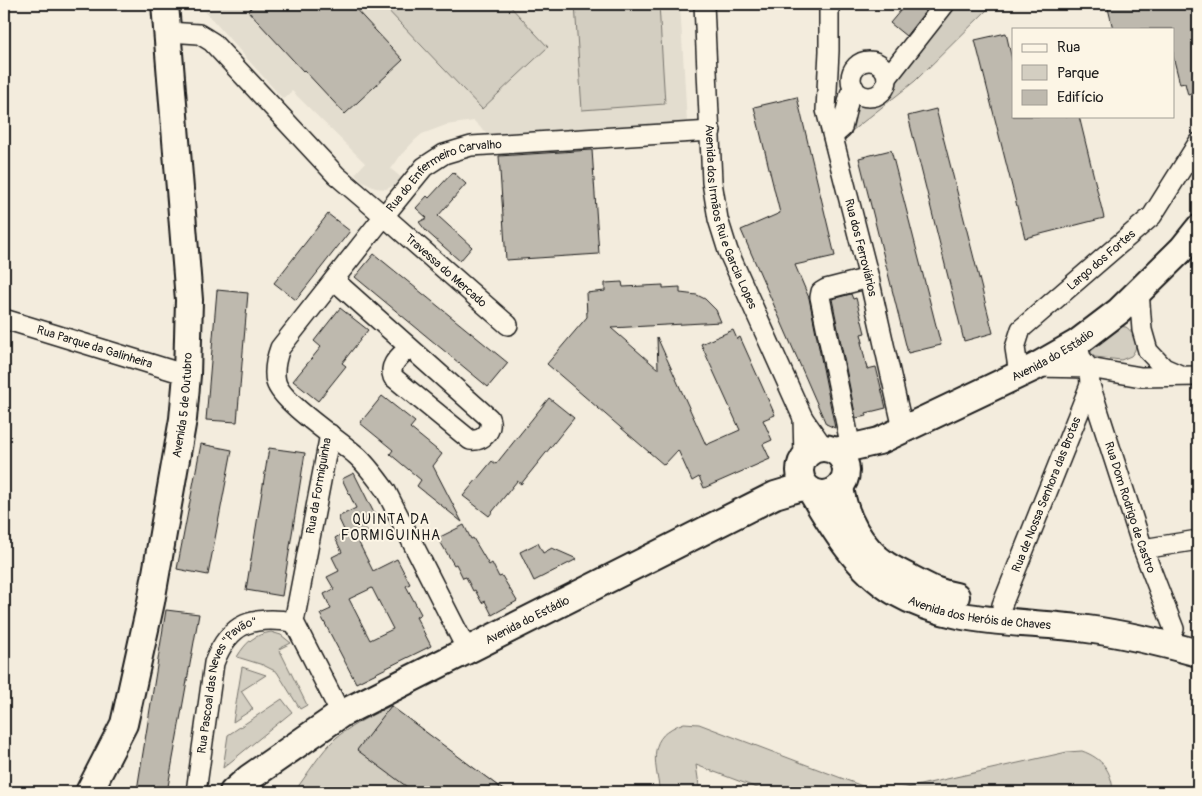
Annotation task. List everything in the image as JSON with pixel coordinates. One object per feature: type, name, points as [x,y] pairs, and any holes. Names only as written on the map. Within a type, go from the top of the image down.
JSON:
[{"type":"main road","name":"Avenida 5 de Outubro","points":[[89,792],[124,724],[152,602],[183,420],[188,300],[165,4]]},
{"type":"main road","name":"Avenida do Estádio","points":[[233,792],[249,778],[341,714],[775,495],[824,468],[1027,370],[1076,343],[1119,311],[1182,249],[1198,229]]},
{"type":"main road","name":"Avenida dos Heróis de Chaves","points":[[824,468],[853,528],[872,553],[886,565],[938,593],[1002,605],[1088,612],[1186,632]]},
{"type":"main road","name":"Avenida dos Heróis de Chaves","points":[[824,468],[830,524],[855,557],[881,582],[914,601],[967,617],[1001,622],[1087,629],[1175,646],[1198,653]]},
{"type":"main road","name":"Avenida do Estádio","points":[[256,792],[286,753]]},
{"type":"street","name":"Avenida dos Irmãos Rui e Garcia Lopes","points":[[704,4],[714,200],[722,234],[824,468]]},
{"type":"street","name":"Rua dos Ferroviários","points":[[829,4],[826,110],[869,278],[903,429]]},
{"type":"street","points":[[887,78],[883,68],[873,62],[862,63],[857,67],[852,77],[854,88],[863,96],[875,96],[884,89],[887,78],[945,4]]},
{"type":"street","name":"Rua do Enfermeiro Carvalho","points":[[168,32],[198,34],[212,42],[336,175],[384,216],[424,167],[444,154],[471,146],[711,131]]},
{"type":"street","points":[[833,136],[842,128],[850,94],[854,88]]},
{"type":"street","name":"Largo dos Fortes","points":[[1027,370],[1015,348],[1021,329],[1152,216],[1198,143]]},
{"type":"street","name":"Rua da Formiguinha","points":[[294,622],[330,434],[284,396],[276,381],[275,362],[280,348],[384,216]]},
{"type":"street","name":"Travessa do Mercado","points":[[384,216],[508,325]]},
{"type":"street","points":[[824,468],[821,292],[869,278]]},
{"type":"street","points":[[334,280],[489,418],[491,423],[490,429],[481,439],[476,441],[470,440],[393,377],[392,366],[409,347]]},
{"type":"street","points":[[1139,291],[1142,330],[1148,351],[1164,368],[1191,376]]},
{"type":"street","points":[[1119,311],[1142,330]]},
{"type":"street","name":"Rua Parque da Galinheira","points":[[4,319],[186,375]]},
{"type":"street","points":[[1076,343],[1090,377]]},
{"type":"street","points":[[1027,370],[1090,377],[1122,373],[1133,368],[1148,351]]},
{"type":"street","points":[[1122,373],[1141,377],[1191,376]]},
{"type":"street","name":"Rua Dom Rodrigo de Castro","points":[[1090,377],[1143,549],[1186,632]]},
{"type":"street","name":"Rua de Nossa Senhora das Brotas","points":[[1002,605],[1090,377]]},
{"type":"street","points":[[330,434],[358,457],[375,475],[386,491],[467,650]]},
{"type":"street","points":[[1143,549],[1198,540]]},
{"type":"street","name":"Rua Pascoal das Neves \"Pavão\"","points":[[196,792],[214,663],[220,648],[233,632],[259,619],[272,618],[294,622]]},
{"type":"street","points":[[294,622],[341,714]]},
{"type":"shaded area","points":[[211,4],[680,4],[687,122],[487,134],[474,121],[446,125],[422,134],[401,155],[391,169],[403,179],[398,184],[386,189],[375,188],[365,183],[355,174],[365,163],[292,91],[283,99],[203,9]]},
{"type":"green space","points":[[382,4],[508,4],[548,47],[482,109]]},
{"type":"green space","points":[[575,4],[659,4],[665,104],[582,110]]},
{"type":"green space","points":[[955,4],[993,4],[915,81],[848,134],[854,95],[861,100],[876,101],[889,89]]},
{"type":"green space","points":[[1117,326],[1126,327],[1136,340],[1134,352],[1131,356],[1121,360],[1092,355],[1090,348]]},
{"type":"green space","points":[[271,632],[281,635],[291,643],[279,649],[307,705],[300,709],[277,672],[263,665],[237,657],[251,640]]},
{"type":"green space","points":[[242,667],[266,675],[241,691],[253,709],[233,722]]},
{"type":"green space","points":[[282,699],[292,712],[223,768],[228,735]]},
{"type":"green space","points":[[390,706],[506,792],[294,792],[320,756],[337,737],[356,724]]},
{"type":"green space","points":[[684,723],[699,724],[878,792],[768,792],[696,765],[700,792],[660,792],[655,760],[658,742],[672,728]]},
{"type":"green space","points":[[1082,751],[1095,757],[1105,766],[1111,778],[1113,792],[1073,792],[1074,790],[1064,792],[889,792],[1067,752]]},
{"type":"building","points":[[255,4],[351,4],[403,60],[345,114],[248,11]]},
{"type":"building","points":[[906,4],[931,4],[906,36],[890,23]]},
{"type":"building","points":[[1107,4],[1191,4],[1198,31],[1198,92],[1188,95],[1185,83],[1180,84],[1174,60],[1174,28],[1113,28]]},
{"type":"building","points":[[1006,33],[1012,60],[1012,118],[1079,118],[1104,218],[1025,238],[975,40]]},
{"type":"building","points":[[797,97],[835,256],[795,265],[809,298],[835,428],[826,424],[741,230],[780,213],[754,107]]},
{"type":"building","points":[[936,109],[993,333],[964,341],[908,116]]},
{"type":"building","points":[[592,150],[599,254],[506,260],[499,156]]},
{"type":"building","points":[[891,150],[941,345],[908,353],[859,158]]},
{"type":"building","points":[[453,172],[466,184],[438,216],[472,247],[460,261],[426,231],[419,222],[427,218],[416,208],[427,196],[429,198]]},
{"type":"building","points":[[328,214],[350,231],[296,300],[274,283]]},
{"type":"building","points":[[374,254],[508,363],[488,387],[355,277]]},
{"type":"building","points":[[622,282],[623,287],[663,285],[663,288],[680,287],[680,293],[697,295],[705,299],[716,310],[721,322],[611,328],[658,369],[657,337],[706,445],[740,430],[701,344],[733,330],[737,339],[740,337],[775,415],[763,420],[772,440],[763,444],[770,459],[704,488],[699,477],[692,481],[678,450],[664,465],[547,364],[587,317],[586,293],[605,291],[605,283]]},
{"type":"building","points":[[217,290],[248,293],[237,422],[206,420]]},
{"type":"building","points":[[851,294],[853,299],[856,298],[865,333],[861,334],[863,342],[861,342],[867,369],[876,367],[886,408],[866,413],[867,416],[856,418],[832,299]]},
{"type":"building","points":[[340,308],[368,330],[342,363],[346,366],[318,401],[293,381],[321,347],[314,341]]},
{"type":"building","points":[[382,396],[415,422],[410,428],[442,454],[433,466],[462,522],[417,486],[421,480],[390,454],[393,450],[360,423]]},
{"type":"building","points":[[549,398],[574,418],[521,484],[517,481],[489,516],[463,496],[492,461],[496,464]]},
{"type":"building","points":[[201,444],[232,450],[208,575],[177,569]]},
{"type":"building","points":[[269,448],[305,453],[282,596],[246,590]]},
{"type":"building","points":[[354,473],[376,517],[363,523],[370,537],[359,543],[373,571],[397,559],[410,584],[406,586],[421,614],[416,617],[431,646],[356,683],[320,614],[331,609],[324,594],[334,589],[327,577],[339,571],[332,557],[342,552],[335,538],[345,532],[338,517],[356,508],[342,479]],"holes":[[[372,588],[393,629],[370,640],[349,599]]]},
{"type":"building","points":[[464,525],[489,565],[492,563],[499,577],[502,576],[517,601],[492,615],[485,601],[482,603],[466,577],[463,578],[438,538]]},
{"type":"building","points":[[538,543],[543,553],[552,548],[577,559],[534,581],[520,552]]},
{"type":"building","points":[[166,610],[199,614],[167,792],[151,792],[137,790]]},
{"type":"building","points":[[391,706],[506,792],[414,792],[357,750]]},
{"type":"district","name":"QUINTA DA FORMIGUINHA","points":[[391,528]]}]
